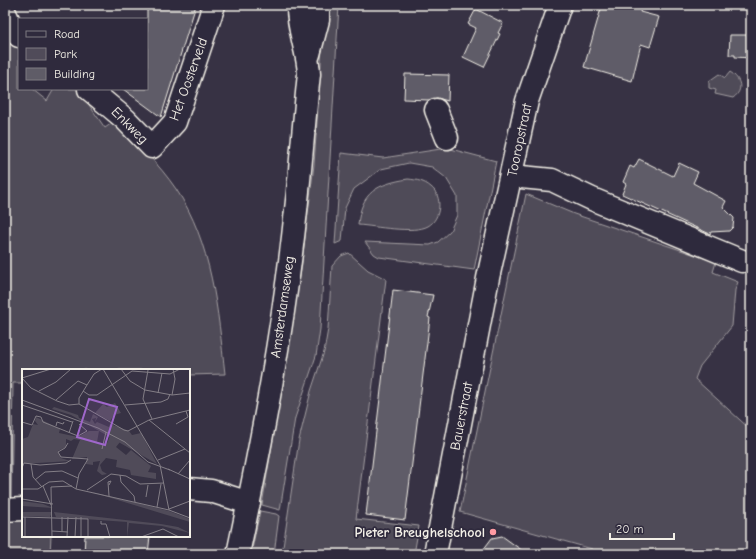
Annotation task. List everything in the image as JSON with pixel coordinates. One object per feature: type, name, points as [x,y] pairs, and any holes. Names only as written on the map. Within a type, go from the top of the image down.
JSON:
[{"type":"street","name":"Het Oosterveld","points":[[152,147],[175,122],[214,5]]},
{"type":"street","name":"Amsterdamseweg","points":[[238,554],[249,503],[280,334],[295,218],[309,74],[308,57],[300,25],[298,5]]},
{"type":"street","name":"Amsterdamseweg","points":[[308,57],[318,20],[318,5]]},
{"type":"street","name":"Tooropstraat","points":[[488,278],[527,101],[560,5]]},
{"type":"street","points":[[5,13],[10,24],[18,35]]},
{"type":"street","name":"Enkweg","points":[[90,90],[125,119],[152,147]]},
{"type":"street","points":[[436,110],[447,138]]},
{"type":"street","points":[[511,176],[552,180],[592,199],[742,261]]},
{"type":"street","name":"Bauerstraat","points":[[435,554],[488,278]]},
{"type":"street","points":[[190,489],[211,491],[249,503]]},
{"type":"street","points":[[5,510],[22,509]]},
{"type":"green space","points":[[325,5],[339,5],[320,329],[316,356],[295,418],[280,510],[262,505],[301,270],[314,165]]},
{"type":"green space","points":[[5,34],[18,44],[18,90],[33,90],[47,101],[53,90],[79,90],[105,128],[115,121],[155,162],[176,189],[198,232],[205,254],[216,302],[225,374],[190,375],[190,369],[22,369],[22,383],[13,383],[11,502],[5,503]]},
{"type":"green space","points":[[730,72],[739,81],[739,92],[733,98],[715,94],[716,90],[709,88],[709,81],[719,74],[725,78]]},
{"type":"green space","points":[[447,148],[496,161],[474,270],[379,257],[374,254],[365,242],[430,245],[438,242],[450,231],[457,215],[457,196],[446,178],[432,167],[409,163],[381,169],[354,189],[345,208],[342,241],[335,244],[341,153],[383,158]]},
{"type":"green space","points":[[408,179],[423,182],[435,191],[439,201],[439,207],[436,218],[432,223],[422,228],[413,229],[394,229],[358,225],[363,205],[367,197],[372,192],[379,187]]},
{"type":"green space","points":[[526,194],[574,214],[716,262],[713,272],[738,282],[735,290],[732,326],[700,366],[695,379],[751,430],[751,554],[591,554],[592,549],[460,512]]},
{"type":"green space","points":[[349,253],[368,270],[386,279],[356,519],[419,526],[414,554],[282,554],[299,440],[311,391],[324,352],[328,329],[332,266],[341,256]]},
{"type":"green space","points":[[260,511],[279,516],[274,554],[251,554]]},
{"type":"green space","points":[[22,515],[22,537],[51,537],[50,554],[5,554],[5,517]]},
{"type":"building","points":[[147,5],[196,5],[161,117],[124,90],[148,90]]},
{"type":"building","points":[[602,5],[642,5],[640,12],[659,17],[650,47],[641,44],[632,81],[584,67]]},
{"type":"building","points":[[476,9],[503,23],[498,33],[500,34],[484,67],[463,57],[476,28],[468,24]]},
{"type":"building","points":[[730,35],[751,35],[751,58],[729,55]]},
{"type":"building","points":[[405,74],[449,75],[448,101],[437,98],[429,100],[404,99]]},
{"type":"building","points":[[639,159],[673,176],[679,163],[698,172],[693,183],[726,201],[723,207],[734,218],[733,227],[729,231],[711,232],[710,234],[622,194],[626,184],[623,182],[630,166],[634,168]]},
{"type":"building","points":[[393,290],[433,295],[428,317],[430,318],[405,520],[366,515]]},
{"type":"building","points":[[502,536],[527,554],[480,554],[492,538]]},
{"type":"building","points":[[85,537],[150,537],[148,554],[84,554]]},
{"type":"place","name":"Pieter Breughelschool","points":[[493,532]]}]
